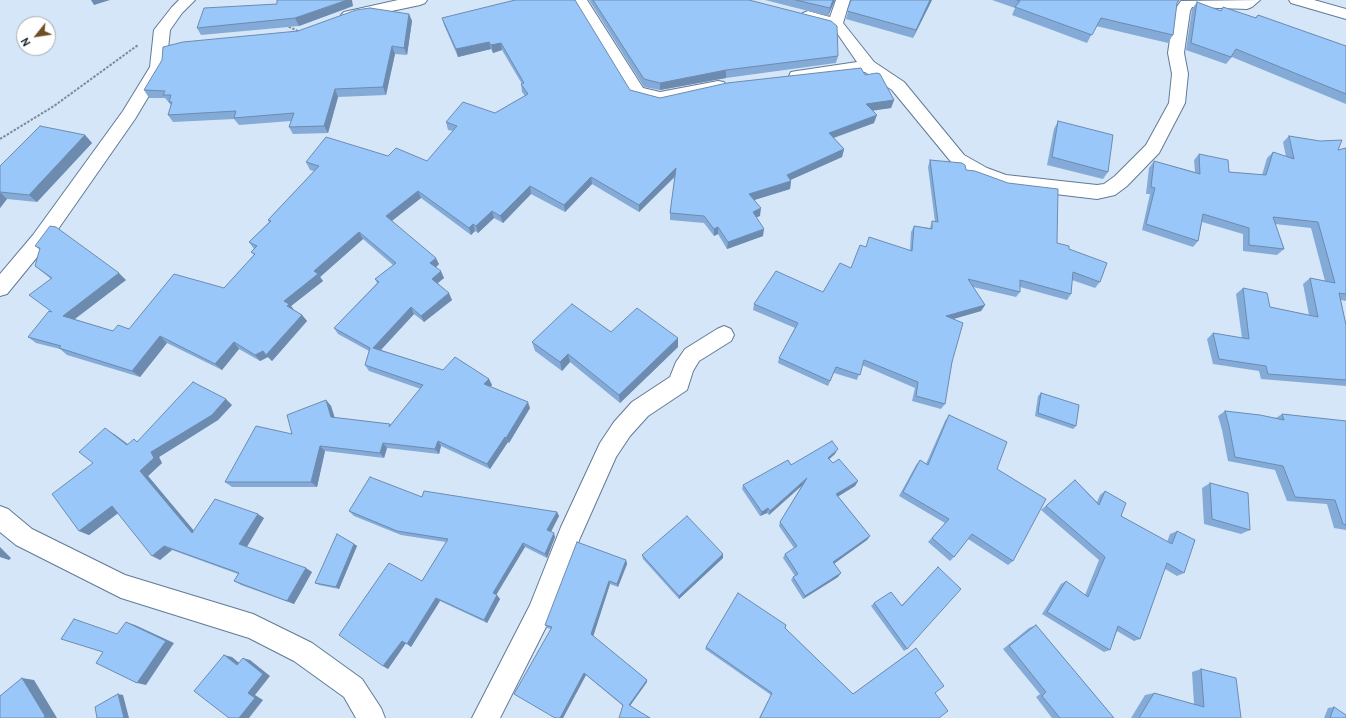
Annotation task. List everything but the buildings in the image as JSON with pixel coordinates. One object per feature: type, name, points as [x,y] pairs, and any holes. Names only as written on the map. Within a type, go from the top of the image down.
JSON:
[{"type":"main road","points":[[1297,0],[1346,14]]},
{"type":"street","points":[[0,288],[40,240],[129,115],[158,67],[166,48],[162,30],[177,10],[188,0]]},
{"type":"street","points":[[301,32],[356,12],[420,0]]},
{"type":"street","points":[[580,0],[637,92],[660,98],[732,84]]},
{"type":"street","points":[[835,24],[843,0]]},
{"type":"street","points":[[794,13],[835,24],[842,30],[868,66],[898,86],[958,159],[981,173],[1005,181],[1097,192],[1108,190],[1121,181],[1153,149],[1177,103],[1180,74],[1176,53],[1182,11],[1186,4],[1189,2],[1247,4],[1253,0]]},
{"type":"street","points":[[782,78],[868,66]]},
{"type":"street","points":[[486,718],[540,612],[569,535],[608,450],[622,429],[640,409],[679,383],[683,368],[692,355],[724,335]]},
{"type":"street","points":[[0,517],[24,538],[121,586],[253,627],[304,652],[353,688],[370,718]]},
{"type":"path","points":[[281,24],[301,32]]},
{"type":"path","points":[[0,139],[54,106],[128,51],[162,30]]}]
